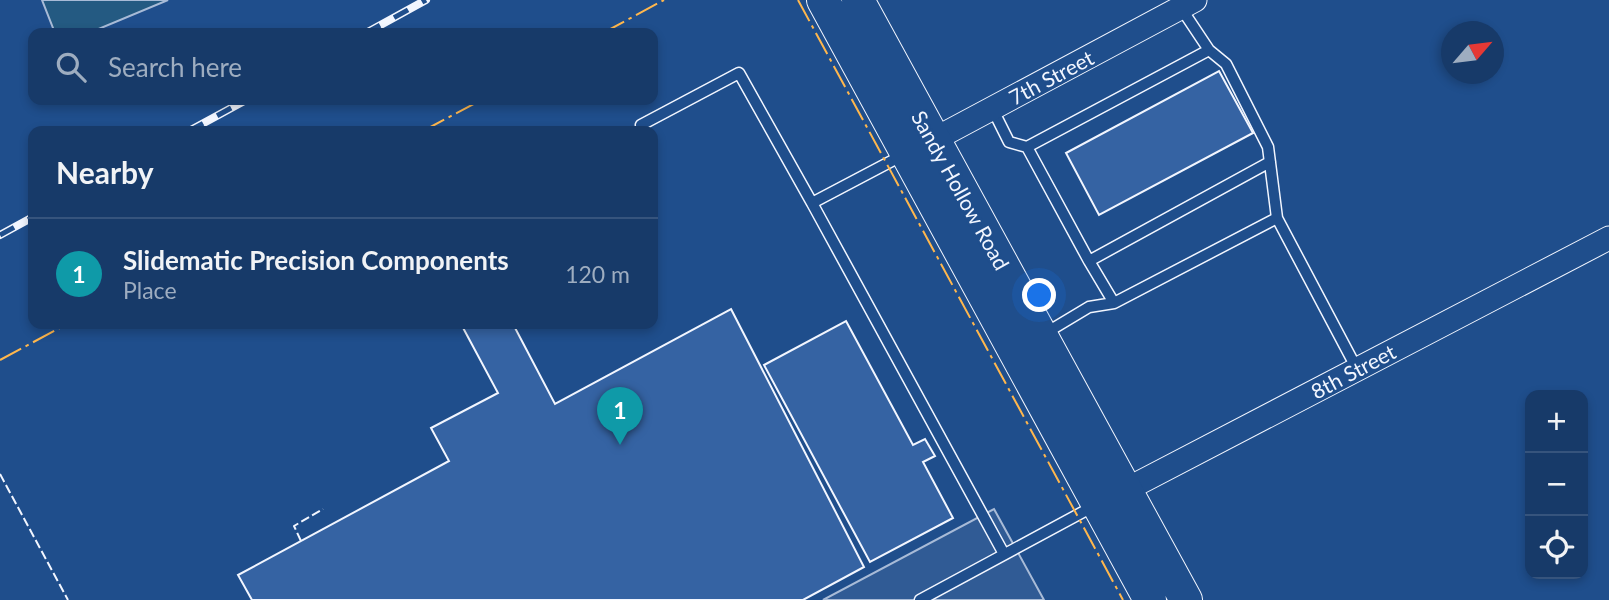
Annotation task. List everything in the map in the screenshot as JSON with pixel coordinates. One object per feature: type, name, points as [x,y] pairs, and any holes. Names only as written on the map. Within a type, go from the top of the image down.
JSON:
[{"type":"street","name":"Sandy Hollow Road","points":[[823,0],[1041,336],[1186,600]]},
{"type":"street","name":"Sandy Hollow Road","points":[[858,0],[920,147],[1097,505],[1150,600]]},
{"type":"street","name":"7th Street","points":[[920,147],[1188,4]]},
{"type":"street","name":"8th Street","points":[[1097,505],[1609,238]]},
{"type":"lane","points":[[1188,4],[1209,50],[1226,64],[1268,147],[1277,218],[1357,369]]},
{"type":"lane","points":[[992,108],[1009,142],[1027,147],[1209,50]]},
{"type":"lane","points":[[641,125],[739,73],[1004,554]]},
{"type":"lane","points":[[812,204],[920,147]]},
{"type":"lane","points":[[1027,147],[1114,303]]},
{"type":"lane","points":[[1089,261],[1270,162]]},
{"type":"lane","points":[[1041,336],[1089,307],[1114,303],[1277,218]]},
{"type":"lane","points":[[920,600],[1097,505]]},
{"type":"shaded area","points":[[42,0],[168,0],[101,28],[53,28]]},
{"type":"shaded area","points":[[994,509],[1044,600],[823,600]]},
{"type":"building","points":[[1219,71],[1253,133],[1099,215],[1066,153]]},
{"type":"building","points":[[731,309],[864,567],[803,600],[252,600],[238,575],[449,461],[431,428],[498,393],[464,329],[516,329],[555,404]]},
{"type":"building","points":[[846,321],[913,445],[925,439],[935,456],[923,462],[953,518],[870,562],[764,365]]},
{"type":"railway","points":[[375,28],[426,0]]},
{"type":"railway","points":[[198,126],[237,105]]},
{"type":"railway","points":[[0,235],[28,220]]},
{"type":"fence","points":[[0,474],[68,600]]},
{"type":"fence","points":[[301,541],[294,526],[323,509]]},
{"type":"power","points":[[612,28],[664,0]]},
{"type":"power","points":[[798,0],[1123,600]]},
{"type":"power","points":[[432,126],[472,105]]},
{"type":"power","points":[[0,360],[58,329]]},
{"type":"place","name":"Slidematic Precision Components","points":[[620,445]]}]
